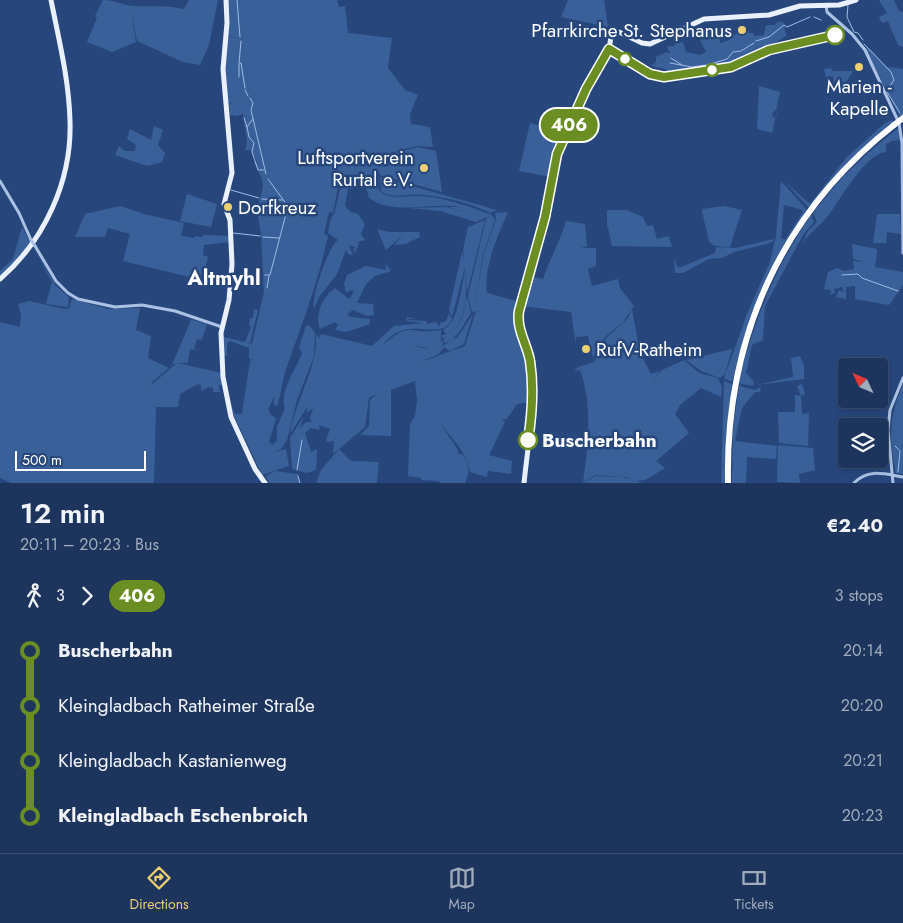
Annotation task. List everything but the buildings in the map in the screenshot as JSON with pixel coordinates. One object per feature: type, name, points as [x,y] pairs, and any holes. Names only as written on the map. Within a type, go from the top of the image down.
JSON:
[{"type":"highway","points":[[730,483],[731,404],[747,334],[765,286],[779,258],[818,200],[851,163],[899,123]]},
{"type":"main road","points":[[0,280],[18,262],[45,225],[52,210],[65,169],[70,131],[68,97],[51,0]]},
{"type":"main road","points":[[226,0],[227,23],[223,69],[232,155],[232,173],[224,204],[230,220],[232,264],[229,300],[222,327],[223,377],[231,417],[255,469],[265,483]]},
{"type":"main road","points":[[524,483],[531,419],[531,375],[528,350],[518,321],[519,311],[545,217],[557,154],[586,89],[605,57],[614,34],[619,32],[642,43],[650,44],[704,19],[769,14],[812,3],[826,6],[839,5],[856,0]]},
{"type":"street","points":[[826,6],[827,12],[852,34],[865,50],[899,123],[902,143],[903,253]]},
{"type":"street","points":[[0,181],[31,240],[60,287],[78,299],[115,307],[142,305],[175,311],[222,327]]},
{"type":"street","points":[[893,483],[888,430],[890,410],[903,378]]},
{"type":"street","points":[[854,483],[866,474],[902,477]]},
{"type":"street","points":[[893,483],[902,477]]},
{"type":"shaded area","points":[[103,0],[133,6],[184,9],[189,0],[218,0],[209,45],[200,65],[183,62],[137,41],[131,9],[136,42],[112,52],[87,42],[97,18],[95,16]]},
{"type":"shaded area","points":[[227,0],[337,0],[339,7],[345,6],[348,33],[392,38],[388,68],[405,90],[418,95],[410,114],[411,124],[430,127],[433,147],[417,146],[382,155],[381,150],[381,156],[418,147],[436,151],[442,192],[380,175],[378,170],[379,190],[391,196],[426,196],[446,200],[492,215],[495,220],[483,255],[474,308],[484,254],[496,219],[495,213],[508,212],[492,252],[486,283],[487,293],[520,302],[517,313],[529,362],[530,402],[517,404],[507,419],[501,420],[505,422],[489,455],[512,461],[511,474],[488,471],[487,477],[470,472],[467,461],[468,475],[465,483],[440,483],[439,481],[421,480],[421,478],[408,476],[410,424],[415,416],[417,401],[415,381],[382,393],[391,390],[391,436],[360,435],[369,426],[370,400],[377,394],[369,398],[365,427],[333,454],[334,441],[327,442],[326,440],[330,429],[319,425],[320,430],[311,428],[305,433],[311,452],[317,449],[316,470],[307,473],[292,469],[290,438],[303,417],[300,428],[306,422],[312,422],[310,418],[313,408],[307,413],[307,407],[290,434],[296,409],[314,356],[297,400],[287,440],[281,449],[273,452],[286,449],[289,466],[262,475],[234,416],[229,398],[235,414],[242,414],[250,361],[253,360],[249,359],[249,348],[230,341],[227,343],[227,356],[224,355],[223,337],[252,344],[264,292],[261,233],[257,211],[263,187],[262,179],[254,163],[257,161],[250,150],[245,150],[247,142],[243,114],[237,116],[230,115],[229,105],[233,102],[228,104],[225,67],[228,36],[243,40],[227,35]],"holes":[[[355,176],[364,179],[369,198],[390,206],[458,207],[448,207],[471,214],[446,207],[409,208],[440,211],[476,222],[490,216],[486,219],[468,296],[472,312],[476,311],[465,346],[418,363],[439,354],[444,347],[450,351],[464,344],[473,314],[457,338],[452,340],[456,337],[452,338],[458,334],[471,313],[467,296],[458,325],[441,336],[441,330],[431,331],[407,330],[440,329],[447,326],[452,319],[449,314],[446,321],[440,323],[440,327],[436,322],[426,324],[427,321],[409,320],[407,319],[417,319],[407,317],[406,318],[407,321],[423,323],[394,326],[372,346],[321,334],[319,338],[316,334],[314,356],[315,333],[309,325],[306,326],[299,347],[302,354],[286,388],[284,395],[285,408],[277,427],[277,440],[273,445],[269,442],[276,418],[271,415],[268,409],[274,397],[274,405],[277,406],[280,398],[285,372],[303,322],[324,253],[328,236],[324,234],[329,212],[333,213],[339,182],[345,177],[356,179]],[[405,330],[393,337],[383,345],[392,335]],[[441,336],[445,340],[443,341],[444,343],[451,341],[439,347],[443,344],[442,340],[439,342]],[[440,423],[463,452],[467,461],[462,454],[458,454],[458,450]]]},
{"type":"shaded area","points":[[568,0],[604,0],[608,27],[561,17]]},
{"type":"shaded area","points":[[879,0],[894,0],[899,11],[903,12],[903,47],[898,45],[888,21],[882,23],[879,17],[887,13]]},
{"type":"shaded area","points":[[778,21],[784,23],[786,36],[775,43],[774,47],[760,52],[755,44],[759,52],[726,66],[666,75],[666,69],[651,66],[656,62],[656,57],[667,52],[670,54],[667,46],[674,46],[675,43],[683,42],[686,52],[700,55],[706,52],[697,34],[704,34],[706,31],[709,35],[719,31],[720,43],[729,40],[730,29],[733,28],[731,38],[737,33],[743,34],[748,29],[749,33],[753,33],[754,36],[764,35],[766,25],[775,25]]},
{"type":"shaded area","points":[[865,48],[870,49],[887,67],[903,69],[903,115],[900,117]]},
{"type":"shaded area","points":[[831,68],[832,71],[853,71],[845,84],[834,83],[833,76],[826,78],[824,69]]},
{"type":"shaded area","points":[[759,86],[780,92],[776,109],[772,114],[775,117],[772,133],[757,129]]},
{"type":"shaded area","points":[[892,120],[894,122],[809,208],[785,182],[810,204],[846,158],[885,123]]},
{"type":"shaded area","points":[[530,123],[564,133],[551,177],[519,171]]},
{"type":"shaded area","points":[[154,126],[163,130],[158,145],[165,153],[162,162],[147,166],[115,155],[119,146],[125,151],[135,151],[136,145],[127,139],[130,129],[151,140]]},
{"type":"shaded area","points":[[899,128],[901,140],[886,144],[886,152],[878,154],[870,160],[827,217],[802,244],[808,231],[817,222],[813,213],[822,201],[864,157]]},
{"type":"shaded area","points":[[380,177],[497,210],[490,213],[466,203],[431,196],[385,194],[381,191]]},
{"type":"shaded area","points":[[348,179],[356,181],[356,188],[348,189],[345,206],[351,212],[358,214],[365,224],[361,234],[365,240],[357,242],[359,243],[355,253],[353,251],[355,247],[349,245],[353,255],[348,254],[346,250],[337,274],[319,297],[314,309],[315,295],[321,273],[330,252],[338,240],[328,233],[331,218],[335,219],[331,217],[334,214],[342,181]]},
{"type":"shaded area","points":[[781,181],[807,210],[782,250],[761,292],[745,336],[732,382],[724,378],[747,314],[770,262],[776,236]],"holes":[[[784,205],[800,209],[803,212],[785,240],[781,238]]]},
{"type":"shaded area","points":[[187,194],[217,204],[211,227],[180,221]]},
{"type":"shaded area","points":[[120,206],[144,214],[184,223],[181,236],[194,238],[195,236],[201,237],[204,235],[230,236],[230,242],[204,245],[203,255],[208,257],[202,280],[123,261],[130,234],[108,228],[105,237],[75,237],[85,214]]},
{"type":"shaded area","points":[[724,206],[742,210],[730,247],[715,246],[709,242],[702,211],[702,209]]},
{"type":"shaded area","points":[[607,210],[627,210],[643,217],[647,226],[653,225],[657,239],[669,236],[672,247],[612,246],[608,228],[610,227],[607,227]]},
{"type":"shaded area","points":[[877,214],[900,214],[901,234],[887,232],[886,243],[873,243]]},
{"type":"shaded area","points":[[811,215],[814,222],[803,235],[765,306],[763,340],[752,345],[746,373],[754,382],[753,386],[738,383],[751,338],[767,296],[786,256]]},
{"type":"shaded area","points":[[485,220],[467,293],[465,267],[452,317],[449,310],[462,252],[464,259],[463,250],[468,227]]},
{"type":"shaded area","points":[[566,221],[585,224],[587,246],[581,248],[596,248],[596,266],[588,269],[592,286],[618,279],[620,288],[634,306],[623,322],[605,337],[593,358],[588,336],[576,337],[576,345],[571,312],[521,306],[529,276],[543,279]]},
{"type":"shaded area","points":[[22,227],[31,244],[0,278],[0,271],[13,259]]},
{"type":"shaded area","points":[[377,229],[389,232],[419,232],[420,237],[405,244],[394,245],[404,234],[386,250]]},
{"type":"shaded area","points":[[773,239],[774,241],[770,243],[734,252],[722,258],[709,259],[683,273],[675,273],[674,258],[678,268],[715,253],[716,247],[736,248]]},
{"type":"shaded area","points":[[852,244],[877,249],[876,262],[873,262],[876,263],[875,267],[903,272],[903,285],[889,305],[855,299],[855,286],[846,287],[846,299],[836,297],[839,290],[844,292],[842,287],[834,289],[835,293],[830,295],[831,290],[824,289],[828,272],[837,268],[844,271],[854,269],[853,261],[864,262],[853,259]]},
{"type":"shaded area","points":[[36,253],[56,286],[69,297],[68,307],[46,304],[52,282]]},
{"type":"shaded area","points":[[385,263],[391,271],[375,276],[366,284],[357,303],[373,304],[374,315],[367,316],[353,310],[347,314],[351,317],[370,319],[370,324],[346,332],[335,330],[338,325],[335,322],[320,329],[318,324],[319,312],[323,301],[331,291],[335,288],[349,299],[354,292],[350,290],[346,293],[344,284],[347,275],[366,266],[386,270]]},
{"type":"shaded area","points":[[465,270],[466,297],[463,316],[454,330],[446,334],[443,330],[453,320],[456,312]]},
{"type":"shaded area","points":[[72,299],[108,309],[140,308],[136,330],[151,336],[148,358],[169,368],[151,385],[177,363],[172,365],[191,320],[155,310],[207,324],[202,340],[197,339],[194,348],[196,350],[190,349],[188,363],[178,363],[221,373],[223,385],[219,385],[220,392],[213,392],[213,388],[209,387],[201,391],[201,385],[198,384],[180,394],[178,407],[156,407],[154,483],[11,483],[0,478],[0,322],[20,327],[21,315],[18,304],[29,301],[64,309],[69,308]]},
{"type":"shaded area","points":[[254,309],[258,310],[250,343],[245,342],[251,327],[249,326],[250,318],[253,318]]},
{"type":"shaded area","points":[[632,309],[640,353],[651,374],[660,371],[652,382],[662,370],[684,360],[699,373],[718,378],[722,387],[721,397],[701,388],[680,405],[675,414],[689,433],[656,461],[665,468],[645,480],[634,481],[626,477],[595,475],[583,483],[588,440],[587,397],[580,370],[574,371],[578,367],[594,362],[606,338],[628,318]]},
{"type":"shaded area","points":[[732,349],[725,374],[720,378],[701,371],[686,360]]},
{"type":"shaded area","points":[[800,356],[804,366],[804,379],[756,385],[793,377],[791,358]]},
{"type":"shaded area","points":[[724,381],[732,384],[726,438],[726,483],[721,483]]},
{"type":"shaded area","points":[[802,384],[805,394],[801,396],[797,386]]},
{"type":"shaded area","points":[[903,384],[903,474],[896,473],[891,428],[898,396]]},
{"type":"shaded area","points":[[739,386],[755,390],[761,387],[760,392],[755,392],[742,408],[735,441],[777,446],[776,459],[747,457],[746,483],[732,483],[733,428]]},
{"type":"shaded area","points":[[795,395],[801,396],[802,414],[809,413],[808,446],[779,443],[778,412],[795,412]]},
{"type":"shaded area","points":[[778,445],[813,448],[815,470],[799,474],[800,483],[777,482]]},
{"type":"shaded area","points":[[339,449],[351,461],[379,462],[377,483],[316,483],[321,470]]},
{"type":"shaded area","points":[[275,471],[298,474],[300,483],[269,483],[266,476]]},
{"type":"shaded area","points":[[595,476],[623,477],[642,483],[584,483]]},
{"type":"waterway","points":[[237,0],[240,37]]},
{"type":"waterway","points":[[848,5],[847,17],[854,32],[858,33],[863,40]]},
{"type":"waterway","points":[[756,41],[769,37],[784,25],[787,27],[810,17]]},
{"type":"waterway","points":[[814,17],[821,20]]},
{"type":"waterway","points":[[241,41],[239,63],[241,63],[245,88]]},
{"type":"waterway","points":[[707,65],[727,59],[733,52],[741,51],[754,43]]},
{"type":"waterway","points":[[864,44],[891,72],[894,80],[887,90]]},
{"type":"waterway","points":[[671,58],[682,65]]},
{"type":"waterway","points":[[670,63],[692,67],[705,65]]},
{"type":"waterway","points":[[239,64],[239,77]]},
{"type":"waterway","points":[[245,90],[248,96]]},
{"type":"waterway","points":[[887,92],[900,113]]},
{"type":"waterway","points":[[250,98],[253,103],[251,110],[266,174]]},
{"type":"waterway","points":[[244,118],[247,127]]},
{"type":"waterway","points":[[253,119],[247,127],[249,137],[254,143],[252,152],[258,170],[264,170]]},
{"type":"waterway","points":[[265,275],[270,275],[287,210],[287,205],[268,179]]},
{"type":"waterway","points":[[231,190],[259,198]]},
{"type":"waterway","points":[[262,199],[282,200]]},
{"type":"waterway","points":[[233,233],[260,236]]},
{"type":"waterway","points":[[263,237],[279,238]]},
{"type":"waterway","points":[[842,275],[858,274],[862,278],[898,291]]},
{"type":"waterway","points":[[267,288],[269,276]]},
{"type":"waterway","points":[[297,470],[302,440]]},
{"type":"waterway","points":[[895,446],[900,451],[898,472]]},
{"type":"waterway","points":[[298,476],[300,483]]},
{"type":"bus line","name":"406","points":[[528,440],[531,419],[531,368],[528,350],[518,321],[519,311],[527,276],[545,217],[557,154],[586,89],[609,49],[650,74],[664,77],[731,67],[769,50],[835,35]]},
{"type":"place","name":"Pfarrkirche St. Stephanus","points":[[742,30]]},
{"type":"place","name":"Marien - Kapelle","points":[[859,67]]},
{"type":"place","name":"Luftsportverein Rurtal e.V.","points":[[424,168]]},
{"type":"place","name":"Dorfkreuz","points":[[228,207]]},
{"type":"place","name":"RufV-Ratheim","points":[[586,349]]},
{"type":"place","name":"Buscherbahn","points":[[528,440]]},
{"type":"district","name":"Altmyhl","points":[[224,278]]}]
